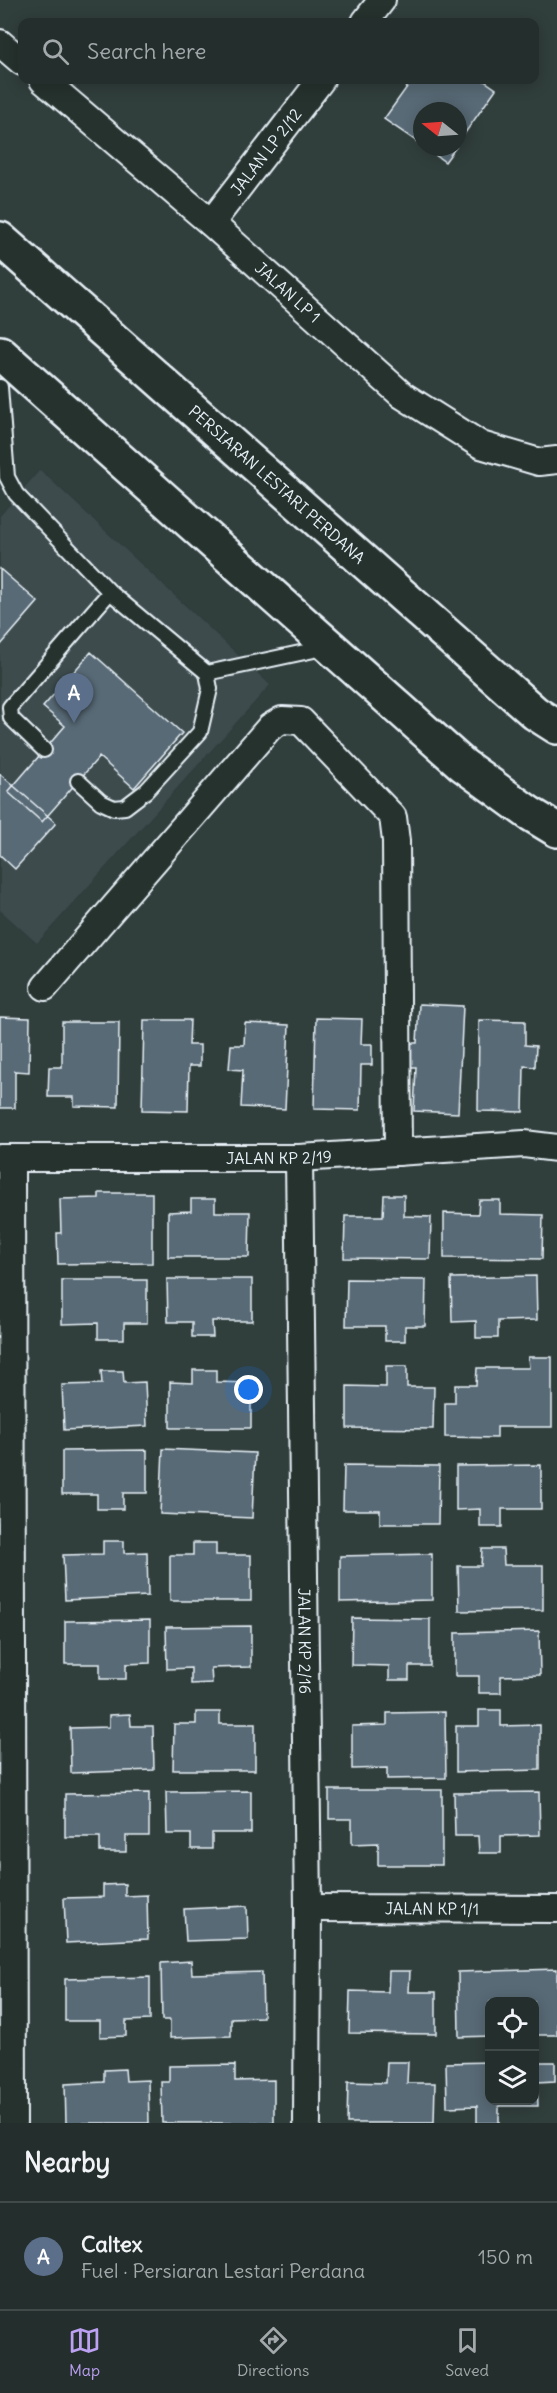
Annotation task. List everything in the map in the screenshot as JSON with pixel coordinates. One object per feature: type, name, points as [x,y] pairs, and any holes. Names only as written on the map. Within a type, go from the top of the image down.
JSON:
[{"type":"main road","name":"PERSIARAN LESTARI PERDANA","points":[[0,239],[535,713],[557,726]]},
{"type":"main road","points":[[0,353],[463,765],[529,813],[557,830]]},
{"type":"street","points":[[368,18],[382,0]]},
{"type":"street","points":[[0,43],[18,59]]},
{"type":"street","name":"JALAN LP 1","points":[[48,84],[211,223],[402,395],[481,445],[539,462],[557,460]]},
{"type":"street","name":"JALAN LP 2/12","points":[[211,223],[318,84]]},
{"type":"street","points":[[45,987],[270,727],[282,720],[301,721],[393,817],[396,841],[398,1152]]},
{"type":"street","name":"JALAN KP 2/19","points":[[5,1158],[298,1158],[524,1144],[557,1148]]},
{"type":"street","points":[[5,1158],[13,2123]]},
{"type":"street","name":"JALAN KP 2/16","points":[[298,1158],[308,1908],[308,2123]]},
{"type":"street","name":"JALAN KP 1/1","points":[[308,1908],[557,1909]]},
{"type":"lane","points":[[0,387],[7,477],[16,494],[110,592],[207,673],[210,689],[200,732],[146,791],[125,807],[114,808],[101,802],[78,781]]},
{"type":"lane","points":[[45,750],[11,718],[10,707],[110,592]]},
{"type":"lane","points":[[207,673],[330,647]]},
{"type":"shaded area","points":[[40,470],[270,685],[37,943],[0,910],[0,516]]},
{"type":"building","points":[[409,84],[489,84],[496,89],[467,130],[467,102],[413,102],[413,139],[384,119]]},
{"type":"building","points":[[437,156],[449,156],[445,162]]},
{"type":"building","points":[[0,569],[38,602],[0,646]]},
{"type":"building","points":[[91,652],[182,733],[134,788],[99,757],[42,822],[8,792],[65,726],[43,707]]},
{"type":"building","points":[[0,774],[56,823],[15,869],[0,855]]},
{"type":"building","points":[[419,1004],[463,1006],[458,1113],[414,1111],[416,1067],[402,1067],[404,1043],[417,1043]]},
{"type":"building","points":[[0,1017],[30,1018],[29,1072],[15,1071],[15,1108],[0,1108]]},
{"type":"building","points":[[316,1018],[362,1019],[361,1044],[372,1044],[372,1065],[361,1065],[360,1110],[314,1109]]},
{"type":"building","points":[[144,1020],[190,1020],[189,1045],[200,1045],[200,1066],[189,1066],[188,1111],[142,1110]]},
{"type":"building","points":[[479,1020],[525,1021],[525,1045],[536,1046],[535,1067],[524,1066],[523,1112],[478,1111]]},
{"type":"building","points":[[62,1022],[119,1022],[118,1107],[74,1106],[74,1097],[48,1097],[49,1067],[62,1067]]},
{"type":"building","points":[[245,1023],[289,1025],[285,1109],[241,1107],[243,1070],[229,1069],[231,1045],[244,1045]]},
{"type":"building","points":[[99,1193],[152,1193],[152,1263],[58,1264],[57,1233],[61,1233],[60,1199],[99,1198]]},
{"type":"building","points":[[384,1195],[404,1195],[404,1216],[431,1217],[430,1259],[344,1258],[345,1216],[383,1216]]},
{"type":"building","points":[[191,1199],[215,1199],[215,1212],[250,1212],[249,1257],[168,1257],[168,1212],[191,1211]]},
{"type":"building","points":[[479,1200],[500,1200],[500,1214],[543,1215],[542,1259],[444,1258],[444,1213],[478,1214]]},
{"type":"building","points":[[536,1276],[537,1320],[498,1321],[498,1338],[476,1338],[476,1321],[452,1322],[451,1278]]},
{"type":"building","points":[[167,1279],[252,1279],[252,1321],[212,1321],[213,1337],[192,1337],[192,1322],[168,1322]]},
{"type":"building","points":[[347,1279],[426,1280],[425,1326],[405,1326],[405,1341],[385,1341],[385,1326],[346,1326]]},
{"type":"building","points":[[62,1280],[147,1280],[147,1323],[124,1323],[124,1339],[98,1339],[98,1323],[62,1324]]},
{"type":"building","points":[[528,1357],[552,1357],[552,1427],[497,1427],[497,1438],[445,1437],[445,1403],[455,1403],[455,1385],[476,1385],[477,1368],[529,1368]]},
{"type":"building","points":[[386,1366],[407,1366],[407,1387],[434,1387],[433,1429],[347,1428],[347,1386],[386,1387]]},
{"type":"building","points":[[193,1370],[216,1370],[216,1382],[251,1383],[251,1428],[170,1428],[170,1382],[193,1383]]},
{"type":"building","points":[[101,1371],[123,1371],[124,1383],[145,1382],[147,1426],[64,1430],[62,1385],[102,1384]]},
{"type":"building","points":[[163,1449],[255,1453],[252,1518],[160,1514]]},
{"type":"building","points":[[147,1450],[147,1493],[123,1493],[123,1509],[97,1509],[97,1494],[62,1494],[62,1451]]},
{"type":"building","points":[[344,1465],[439,1466],[438,1524],[380,1524],[380,1510],[343,1510]]},
{"type":"building","points":[[541,1465],[541,1509],[502,1509],[502,1527],[480,1527],[480,1509],[456,1510],[456,1466]]},
{"type":"building","points":[[103,1541],[124,1541],[124,1553],[147,1552],[148,1596],[65,1600],[63,1555],[103,1554]]},
{"type":"building","points":[[193,1543],[216,1543],[216,1555],[251,1555],[251,1601],[170,1601],[170,1555],[193,1555]]},
{"type":"building","points":[[482,1549],[503,1549],[504,1565],[543,1565],[543,1610],[459,1611],[458,1566],[481,1566]]},
{"type":"building","points":[[432,1554],[432,1600],[340,1602],[340,1556]]},
{"type":"building","points":[[352,1618],[430,1619],[430,1666],[409,1666],[409,1680],[389,1680],[389,1666],[351,1665]]},
{"type":"building","points":[[150,1620],[150,1663],[126,1664],[126,1679],[100,1679],[100,1664],[65,1664],[65,1621]]},
{"type":"building","points":[[251,1626],[251,1667],[211,1668],[212,1683],[191,1684],[191,1668],[167,1669],[166,1627]]},
{"type":"building","points":[[539,1631],[540,1675],[501,1676],[501,1693],[479,1693],[479,1676],[455,1676],[455,1633]]},
{"type":"building","points":[[479,1710],[501,1710],[501,1726],[540,1725],[540,1770],[456,1772],[456,1726],[479,1726]]},
{"type":"building","points":[[196,1712],[220,1712],[220,1724],[255,1724],[255,1770],[173,1770],[174,1724],[196,1724]]},
{"type":"building","points":[[445,1712],[446,1778],[387,1779],[387,1768],[352,1769],[352,1726],[387,1725],[387,1713]]},
{"type":"building","points":[[130,1714],[131,1726],[153,1726],[154,1770],[71,1773],[70,1728],[109,1727],[109,1715]]},
{"type":"building","points":[[329,1790],[442,1790],[442,1865],[378,1865],[378,1843],[352,1844],[352,1819],[329,1819]]},
{"type":"building","points":[[251,1791],[251,1833],[212,1833],[212,1849],[191,1849],[191,1834],[167,1834],[166,1792]]},
{"type":"building","points":[[539,1792],[540,1835],[501,1836],[501,1853],[479,1853],[478,1836],[455,1836],[454,1793]]},
{"type":"building","points":[[149,1793],[149,1836],[126,1836],[126,1852],[100,1852],[100,1837],[65,1837],[65,1794]]},
{"type":"building","points":[[125,1884],[125,1896],[147,1895],[148,1939],[66,1943],[64,1898],[103,1897],[103,1885]]},
{"type":"building","points":[[247,1906],[248,1939],[186,1941],[184,1909]]},
{"type":"building","points":[[191,1961],[192,1974],[262,1972],[263,2017],[231,2018],[231,2036],[170,2038],[170,2020],[162,2020],[161,1963]]},
{"type":"building","points":[[557,1969],[557,2035],[539,2035],[539,1997],[485,1997],[485,2036],[459,2037],[458,1972]]},
{"type":"building","points":[[389,1971],[410,1971],[409,1992],[436,1992],[436,2034],[349,2033],[350,1991],[388,1992]]},
{"type":"building","points":[[150,1977],[150,2020],[126,2021],[126,2036],[100,2037],[100,2021],[65,2021],[65,1979]]},
{"type":"building","points":[[387,2062],[408,2062],[407,2083],[435,2083],[434,2123],[347,2123],[348,2082],[386,2083]]},
{"type":"building","points":[[485,2062],[485,2105],[538,2106],[499,2106],[499,2123],[477,2123],[477,2106],[447,2107],[446,2063]]},
{"type":"building","points":[[539,2062],[555,2062],[555,2081],[539,2082]]},
{"type":"building","points":[[235,2065],[235,2081],[274,2080],[274,2123],[162,2123],[161,2082],[169,2082],[169,2066]]},
{"type":"building","points":[[125,2069],[126,2081],[148,2080],[149,2123],[66,2123],[65,2084],[104,2082],[104,2070]]},
{"type":"place","name":"Caltex","points":[[74,723]]}]
